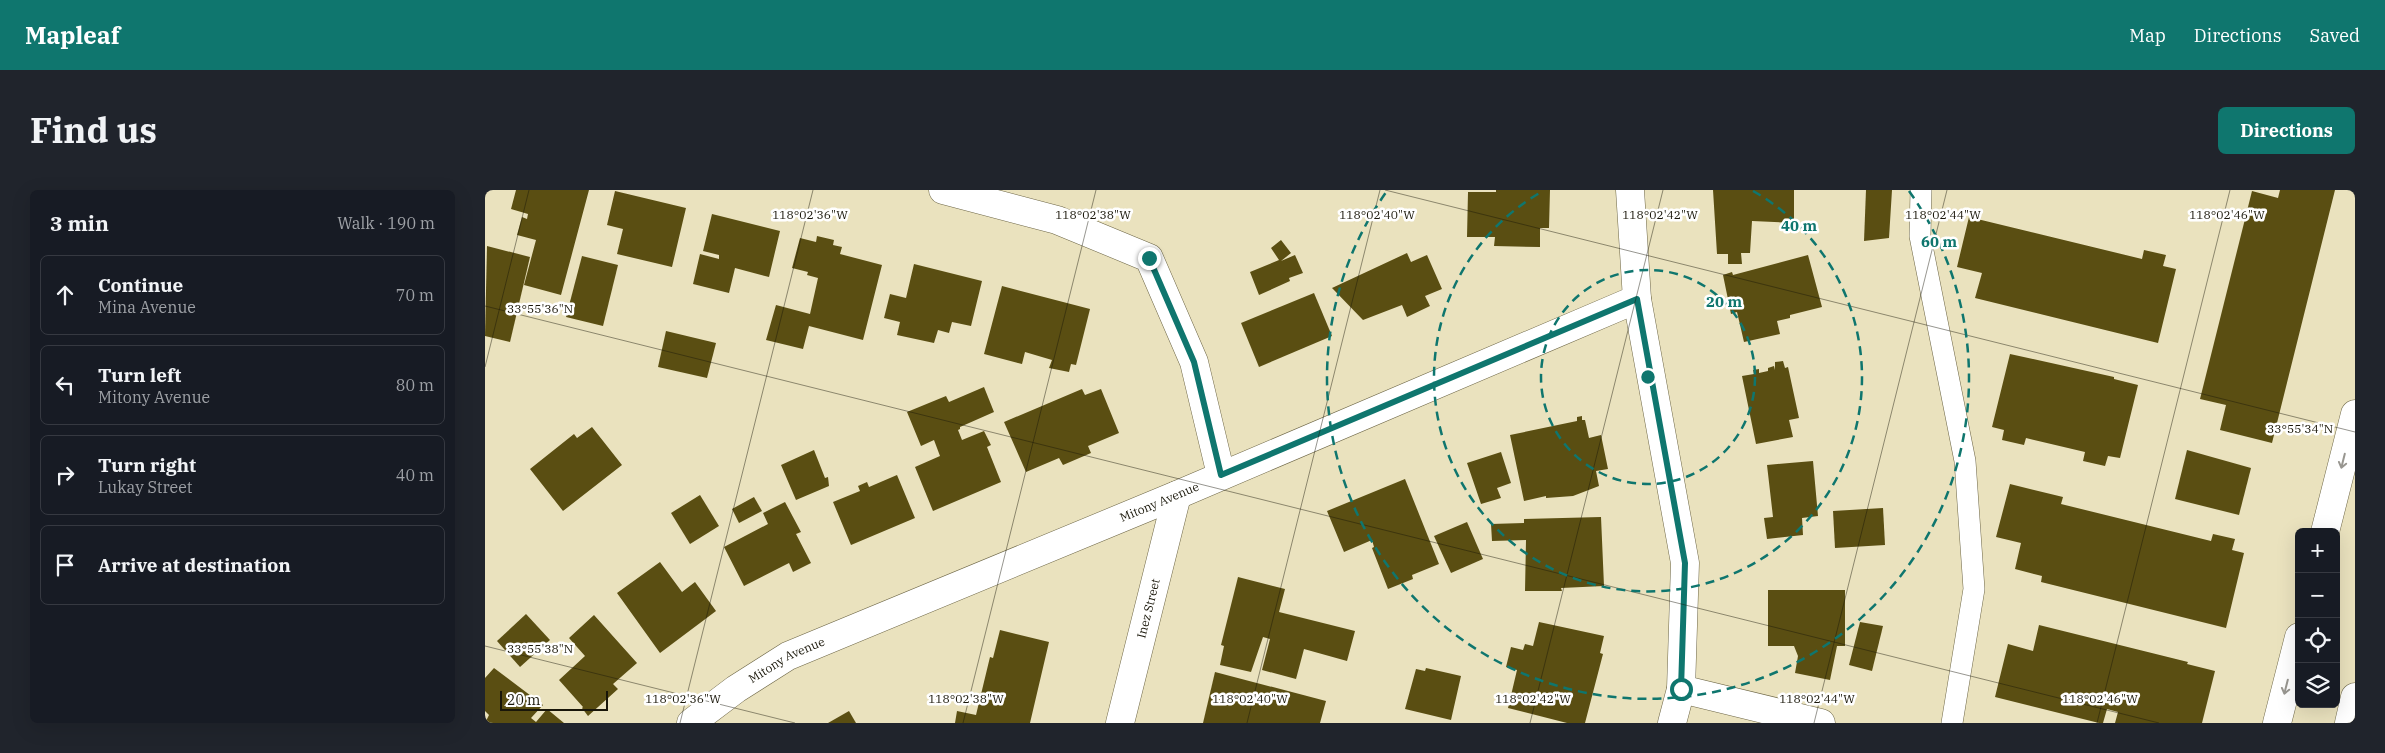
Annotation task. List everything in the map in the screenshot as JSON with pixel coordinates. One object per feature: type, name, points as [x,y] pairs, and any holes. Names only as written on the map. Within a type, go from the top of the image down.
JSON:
[{"type":"street","points":[[943,190],[1057,220],[1149,258],[1194,362],[1221,475]]},
{"type":"street","points":[[1630,190],[1637,299],[1685,563],[1681,689],[1672,723]]},
{"type":"street","name":"Mitony Avenue","points":[[691,723],[736,688],[787,656],[1177,495],[1637,299]]},
{"type":"street","points":[[2326,528],[2355,414]]},
{"type":"street","name":"Inez Street","points":[[1120,723],[1177,495]]},
{"type":"street","points":[[2277,723],[2295,653]]},
{"type":"street","points":[[1681,689],[1821,723]]},
{"type":"street","points":[[2350,723],[2355,697]]},
{"type":"street","points":[[2350,723],[2355,718]]},
{"type":"lane","points":[[1921,190],[1920,236],[1965,461],[1974,589],[1952,723]]},
{"type":"building","points":[[516,190],[589,190],[561,295],[524,285],[536,240],[517,235],[522,217],[527,219],[528,214],[511,209]]},
{"type":"building","points":[[1496,190],[1550,190],[1549,228],[1540,228],[1540,247],[1494,246],[1495,237],[1467,237],[1468,192],[1496,192]]},
{"type":"building","points":[[1713,190],[1794,190],[1794,223],[1752,221],[1750,253],[1741,253],[1742,264],[1728,264],[1728,254],[1717,254]]},
{"type":"building","points":[[1866,190],[1892,190],[1889,238],[1864,241]]},
{"type":"building","points":[[2280,190],[2335,190],[2272,443],[2220,430],[2226,405],[2200,399],[2252,191],[2278,198]]},
{"type":"building","points":[[615,191],[686,208],[672,267],[617,254],[623,229],[607,225]]},
{"type":"building","points":[[712,214],[780,231],[769,277],[735,268],[729,293],[693,284],[700,254],[719,259],[719,255],[703,251]]},
{"type":"building","points":[[1969,217],[2142,259],[2144,250],[2166,255],[2163,266],[2176,269],[2158,343],[1975,298],[1982,273],[1957,267]]},
{"type":"building","points":[[817,236],[834,240],[833,245],[842,247],[840,254],[882,265],[863,340],[809,326],[803,349],[766,340],[776,305],[810,314],[818,278],[807,275],[808,272],[792,268],[800,238],[816,242]]},
{"type":"building","points":[[1281,240],[1291,253],[1281,261],[1295,255],[1303,273],[1289,278],[1290,281],[1259,295],[1250,272],[1279,260],[1271,248]]},
{"type":"building","points":[[487,246],[530,257],[510,342],[485,336]]},
{"type":"building","points":[[1407,253],[1411,262],[1427,255],[1442,289],[1425,296],[1430,306],[1407,317],[1402,305],[1363,320],[1332,288]]},
{"type":"building","points":[[1808,255],[1822,307],[1790,315],[1790,318],[1777,321],[1780,334],[1744,342],[1737,312],[1731,314],[1723,275],[1732,272],[1733,275]]},
{"type":"building","points":[[582,256],[618,265],[603,326],[566,317]]},
{"type":"building","points":[[914,264],[982,281],[971,326],[952,322],[949,333],[938,330],[934,343],[897,335],[900,322],[884,318],[890,294],[906,298]]},
{"type":"building","points":[[1002,286],[1090,309],[1076,365],[1071,364],[1069,372],[1049,368],[1052,360],[1025,352],[1022,364],[984,354]]},
{"type":"building","points":[[1314,293],[1332,336],[1259,367],[1241,323]]},
{"type":"building","points":[[666,331],[716,343],[707,378],[658,367]]},
{"type":"building","points":[[2010,354],[2114,377],[2114,379],[2138,385],[2120,458],[2108,456],[2105,466],[2083,461],[2085,452],[2026,438],[2024,445],[2002,440],[2004,430],[1992,427]]},
{"type":"building","points":[[1783,361],[1785,368],[1788,367],[1799,418],[1789,420],[1793,437],[1756,444],[1742,376],[1754,374],[1753,370],[1759,369],[1759,373],[1768,371],[1768,368],[1774,366],[1775,370],[1775,362]]},
{"type":"building","points":[[984,387],[994,412],[960,427],[958,430],[962,440],[984,431],[991,445],[987,447],[1001,482],[933,511],[915,467],[940,456],[934,440],[921,446],[907,412],[946,396],[949,402]]},
{"type":"building","points":[[1082,389],[1085,395],[1101,389],[1119,433],[1088,446],[1091,453],[1063,465],[1059,458],[1026,472],[1004,422]]},
{"type":"building","points":[[1582,416],[1582,420],[1585,420],[1589,438],[1601,435],[1608,469],[1596,471],[1599,486],[1573,496],[1546,498],[1546,496],[1524,501],[1510,435],[1577,421],[1577,417]]},
{"type":"building","points":[[592,427],[622,465],[563,511],[530,469],[574,434],[577,438]]},
{"type":"building","points":[[814,450],[825,478],[828,477],[829,486],[796,500],[781,465]]},
{"type":"building","points":[[2187,450],[2251,468],[2239,515],[2175,499]]},
{"type":"building","points":[[1501,452],[1511,483],[1497,488],[1501,498],[1481,504],[1467,463]]},
{"type":"building","points":[[1813,461],[1818,516],[1802,518],[1803,535],[1767,539],[1764,518],[1773,517],[1767,465]]},
{"type":"building","points":[[897,475],[915,518],[851,545],[833,502],[860,491],[858,486],[867,482],[869,487]]},
{"type":"building","points":[[1405,479],[1439,564],[1412,575],[1413,579],[1388,589],[1372,548],[1374,547],[1372,540],[1344,552],[1327,511]]},
{"type":"building","points":[[2010,484],[2063,497],[2061,504],[2211,541],[2213,534],[2235,539],[2232,550],[2244,553],[2226,628],[2041,582],[2042,576],[2015,569],[2021,543],[1996,537]]},
{"type":"building","points":[[700,495],[719,526],[690,544],[671,513]]},
{"type":"building","points":[[754,497],[762,511],[739,523],[732,509]]},
{"type":"building","points":[[785,502],[801,532],[796,534],[811,563],[793,572],[789,563],[744,586],[724,547],[768,524],[763,513]]},
{"type":"building","points":[[1883,508],[1885,545],[1835,548],[1833,511]]},
{"type":"building","points":[[1601,517],[1604,586],[1561,588],[1562,591],[1525,591],[1526,540],[1492,541],[1491,524],[1524,523],[1524,519]]},
{"type":"building","points":[[1467,522],[1483,559],[1451,573],[1434,536]]},
{"type":"building","points":[[660,562],[682,592],[695,582],[716,611],[660,653],[617,593]]},
{"type":"building","points":[[1238,577],[1285,589],[1279,612],[1355,631],[1347,661],[1304,649],[1296,679],[1262,670],[1270,639],[1263,637],[1251,672],[1220,665],[1224,646],[1221,645]]},
{"type":"building","points":[[1768,590],[1845,590],[1845,646],[1837,646],[1830,680],[1795,673],[1798,656],[1794,646],[1768,646]]},
{"type":"building","points":[[526,614],[550,640],[520,667],[497,641]]},
{"type":"building","points":[[594,615],[637,663],[613,684],[618,689],[588,716],[583,707],[559,680],[585,656],[569,638]]},
{"type":"building","points":[[1539,622],[1604,636],[1600,653],[1603,654],[1585,723],[1567,723],[1508,708],[1517,670],[1506,667],[1511,647],[1523,650],[1525,644],[1533,646]]},
{"type":"building","points":[[1860,622],[1883,626],[1872,671],[1849,665]]},
{"type":"building","points":[[2039,625],[2188,662],[2187,664],[2215,671],[2202,723],[2115,723],[2118,712],[2107,709],[2103,723],[2099,723],[1995,697],[2008,644],[2033,651]]},
{"type":"building","points":[[1000,630],[1049,642],[1030,723],[955,723],[957,711],[976,715],[990,657],[993,658]]},
{"type":"building","points":[[494,668],[543,705],[531,718],[536,722],[547,709],[564,723],[485,723],[489,715],[485,711],[485,678]]},
{"type":"building","points":[[1426,668],[1461,676],[1451,720],[1405,709],[1416,669],[1425,671]]},
{"type":"building","points":[[1215,672],[1326,701],[1320,723],[1203,723]]},
{"type":"building","points":[[849,711],[856,723],[828,723]]},
{"type":"route","points":[[1149,258],[1194,362],[1221,475],[1637,299],[1685,563],[1681,689]]}]
